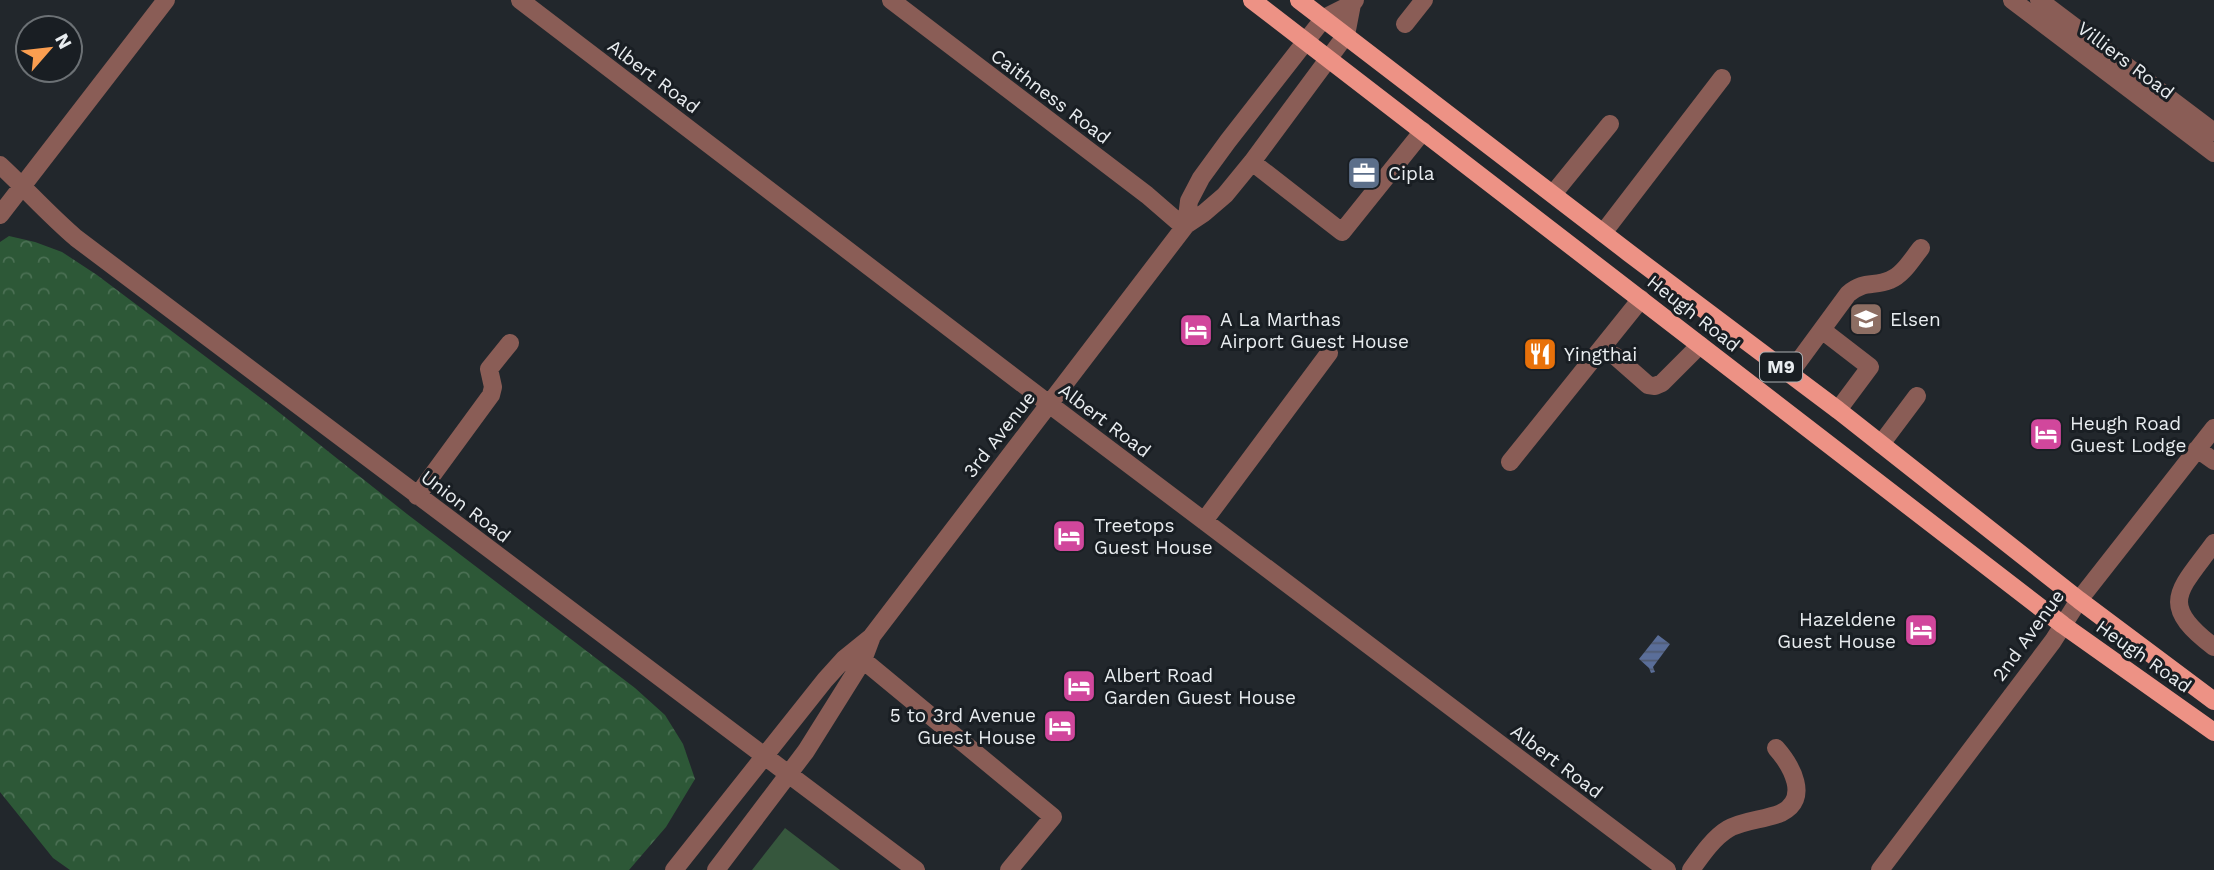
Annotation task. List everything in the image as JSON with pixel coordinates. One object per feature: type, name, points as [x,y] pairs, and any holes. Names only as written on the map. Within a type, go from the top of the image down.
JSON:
[{"type":"main road","name":"Heugh Road","points":[[1252,0],[2063,625],[2214,732]]},
{"type":"main road","name":"Heugh Road","points":[[1299,0],[1790,373],[2079,600],[2214,701]]},
{"type":"street","points":[[0,215],[166,0]]},
{"type":"street","name":"Albert Road","points":[[520,0],[1049,404],[1667,870]]},
{"type":"street","name":"Caithness Road","points":[[891,0],[1185,226]]},
{"type":"street","points":[[1405,24],[1424,0]]},
{"type":"street","name":"Villiers Road","points":[[2012,0],[2214,153]]},
{"type":"street","name":"Villiers Road","points":[[2039,0],[2214,132]]},
{"type":"street","name":"3rd Avenue","points":[[1185,226],[1189,201],[1201,178],[1324,18],[1353,2]]},
{"type":"street","name":"3rd Avenue","points":[[674,870],[831,673],[872,636],[1185,226],[1225,195],[1252,162],[1346,35],[1353,2]]},
{"type":"street","points":[[1603,233],[1722,78]]},
{"type":"street","points":[[1553,194],[1610,124]]},
{"type":"street","points":[[1252,162],[1342,232],[1423,131]]},
{"type":"street","name":"Union Road","points":[[0,165],[49,215],[76,238],[916,870]]},
{"type":"street","points":[[1790,373],[1853,289],[1867,283],[1882,283],[1895,278],[1920,248]]},
{"type":"street","points":[[1510,462],[1641,299]]},
{"type":"street","points":[[1822,330],[1870,367],[1838,410]]},
{"type":"street","points":[[417,496],[491,395],[493,387],[489,369],[510,342]]},
{"type":"street","points":[[1615,356],[1648,385],[1655,386],[1662,383],[1700,345]]},
{"type":"street","points":[[1204,521],[1329,354]]},
{"type":"street","points":[[1881,444],[1917,396]]},
{"type":"street","name":"2nd Avenue","points":[[1880,870],[2079,600],[2214,428]]},
{"type":"street","points":[[2197,449],[2214,461]]},
{"type":"street","points":[[2214,543],[2184,584],[2178,601],[2183,620],[2214,647]]},
{"type":"street","name":"3rd Avenue","points":[[716,870],[806,751],[863,660],[872,636]]},
{"type":"street","points":[[863,660],[1053,817],[1009,870]]},
{"type":"street","points":[[1692,870],[1719,836],[1731,827],[1780,813],[1788,808],[1797,792],[1797,781],[1791,767],[1776,748]]},
{"type":"green space","points":[[9,236],[62,252],[97,275],[266,402],[407,514],[635,688],[665,715],[683,744],[695,779],[666,827],[629,870],[70,870],[53,858],[0,792],[0,242]]},
{"type":"green space","points":[[785,828],[840,870],[752,870]]},
{"type":"water","points":[[1658,635],[1670,644],[1653,667],[1655,672],[1651,673],[1639,659]]},
{"type":"place","name":"Cipla","points":[[1364,173]]},
{"type":"place","name":"Elsen","points":[[1866,319]]},
{"type":"place","name":"A La Marthas Airport Guest House","points":[[1196,330]]},
{"type":"place","name":"Yingthai","points":[[1540,354]]},
{"type":"place","name":"Heugh Road Guest Lodge","points":[[2046,434]]},
{"type":"place","name":"Treetops Guest House","points":[[1069,536]]},
{"type":"place","name":"Hazeldene Guest House","points":[[1921,630]]},
{"type":"place","name":"Albert Road Garden Guest House","points":[[1079,686]]},
{"type":"place","name":"5 to 3rd Avenue Guest House","points":[[1060,726]]}]
